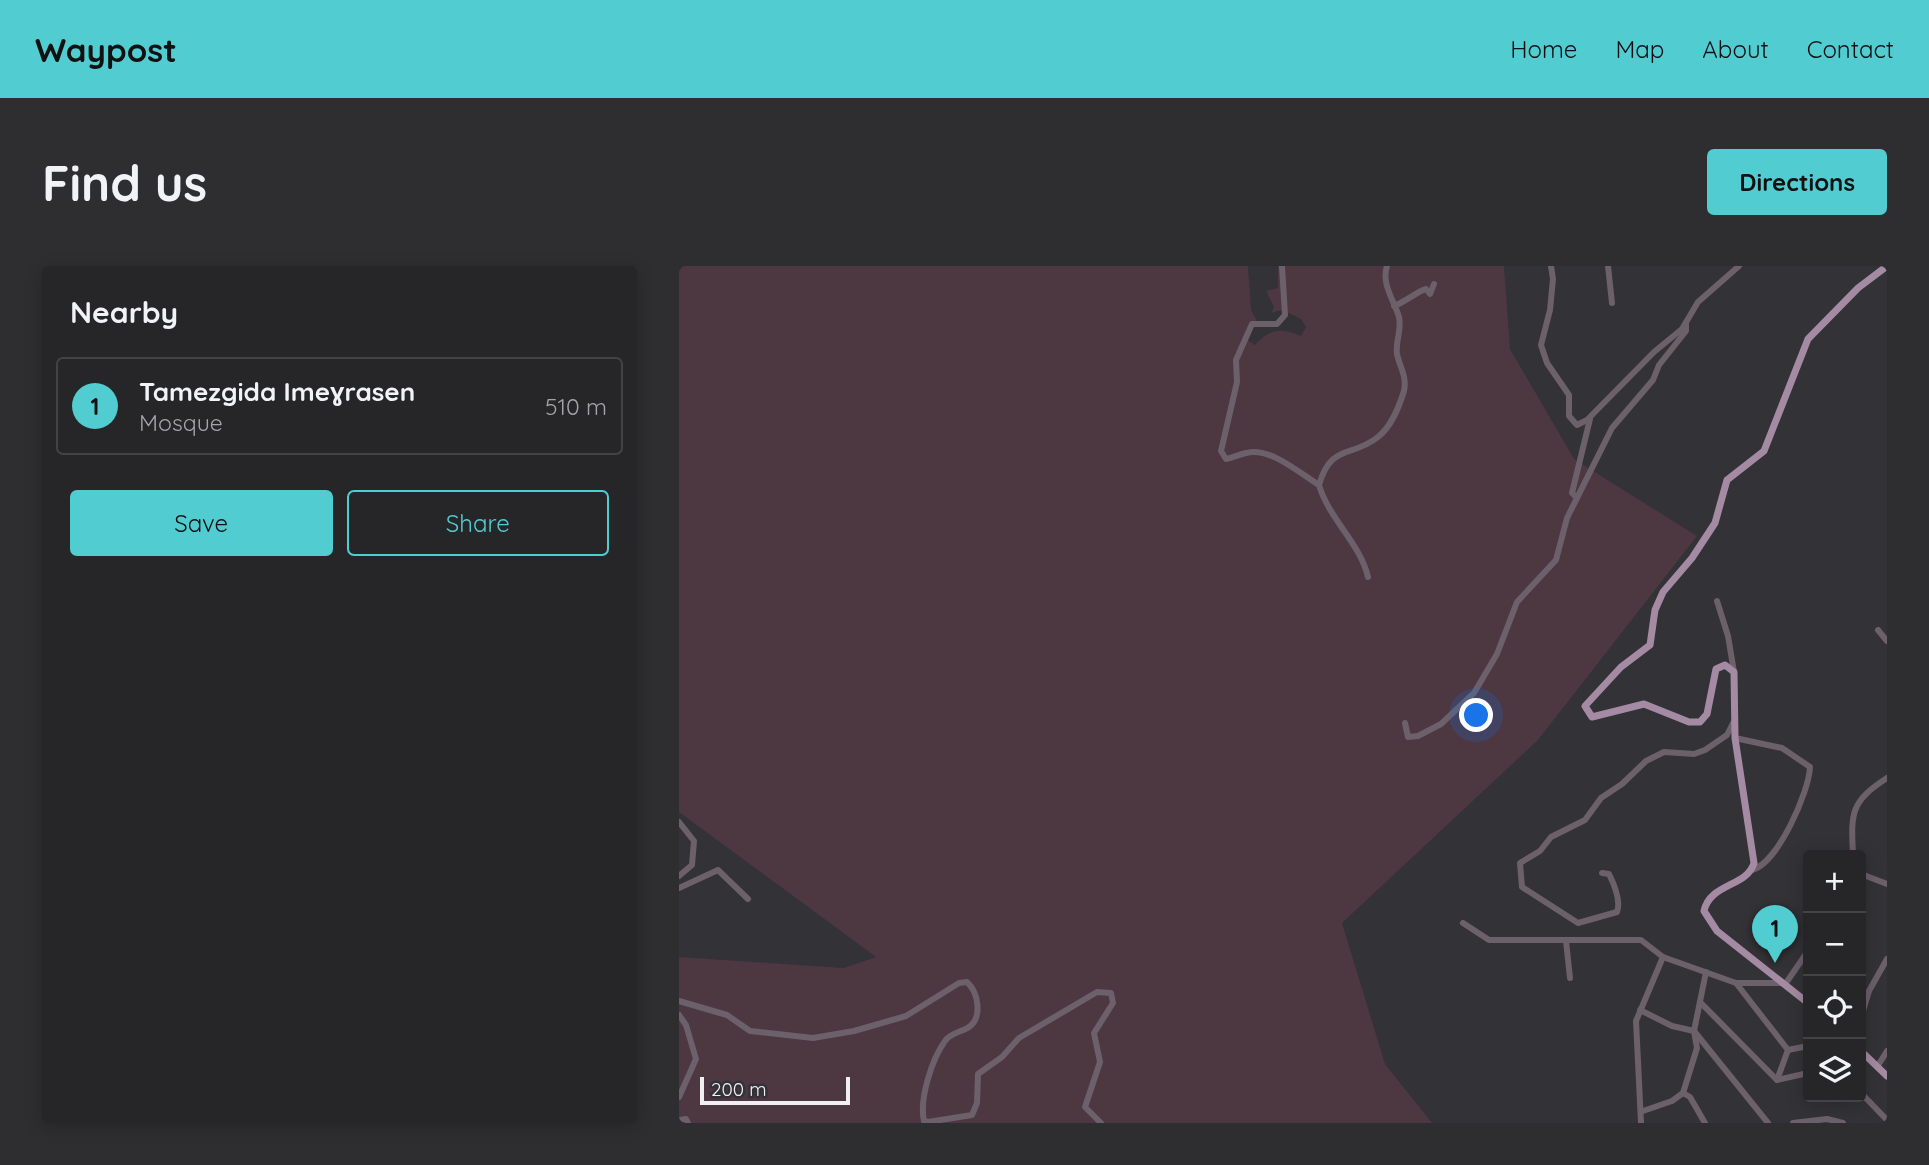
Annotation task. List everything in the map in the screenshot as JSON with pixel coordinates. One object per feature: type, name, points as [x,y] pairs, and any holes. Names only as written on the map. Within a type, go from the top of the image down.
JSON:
[{"type":"main road","points":[[1803,998],[1717,931],[1706,917],[1705,911],[1710,896],[1752,870],[1754,853],[1733,723],[1734,672],[1725,665],[1716,669],[1707,714],[1700,723],[1689,722],[1644,704],[1596,718],[1585,710],[1590,698],[1621,667],[1650,645],[1655,610],[1663,592],[1692,558],[1715,523],[1727,480],[1764,451],[1808,340],[1858,288],[1887,266]]},
{"type":"main road","points":[[1866,1056],[1887,1076]]},
{"type":"street","points":[[1282,266],[1285,315],[1277,324],[1252,324],[1245,335],[1236,360],[1237,382],[1221,451],[1225,459],[1250,453],[1263,454],[1294,468],[1319,485],[1325,501],[1363,562],[1369,577]]},
{"type":"street","points":[[1319,485],[1327,463],[1337,454],[1376,439],[1393,419],[1405,384],[1397,355],[1400,322],[1384,277],[1387,266]]},
{"type":"street","points":[[1551,266],[1553,279],[1550,310],[1542,334],[1542,349],[1549,367],[1569,395],[1571,421],[1579,425],[1686,323],[1698,302],[1739,266]]},
{"type":"street","points":[[1608,266],[1612,303]]},
{"type":"street","points":[[1394,306],[1412,299],[1422,290],[1426,289],[1430,294],[1434,284]]},
{"type":"street","points":[[1405,723],[1407,736],[1418,736],[1441,724],[1469,699],[1497,654],[1517,602],[1556,560],[1564,527],[1612,428],[1653,380],[1658,365],[1687,330],[1686,323]]},
{"type":"street","points":[[1577,498],[1572,493],[1573,482],[1590,417]]},
{"type":"street","points":[[1717,601],[1728,636],[1734,672]]},
{"type":"street","points":[[1878,630],[1887,641]]},
{"type":"street","points":[[1602,873],[1611,877],[1619,906],[1617,912],[1578,923],[1522,887],[1519,866],[1540,852],[1551,837],[1585,820],[1601,798],[1622,784],[1646,761],[1664,752],[1694,754],[1705,750],[1727,735],[1733,723]]},
{"type":"street","points":[[1735,738],[1782,748],[1810,767],[1786,835],[1765,863],[1752,870]]},
{"type":"street","points":[[1853,850],[1854,807],[1866,792],[1887,778]]},
{"type":"street","points":[[679,822],[694,841],[692,865],[679,876]]},
{"type":"street","points":[[679,888],[718,870],[748,899]]},
{"type":"street","points":[[1866,876],[1887,884]]},
{"type":"street","points":[[1462,923],[1489,940],[1641,940],[1664,957],[1736,983],[1786,983],[1803,958]]},
{"type":"street","points":[[1566,940],[1570,978]]},
{"type":"street","points":[[1641,1123],[1643,1111],[1636,1021],[1664,957]]},
{"type":"street","points":[[1866,1001],[1887,959]]},
{"type":"street","points":[[1643,1111],[1672,1101],[1683,1093],[1697,1048],[1694,1031],[1706,972]]},
{"type":"street","points":[[679,1000],[727,1015],[750,1031],[813,1038],[854,1031],[906,1016],[959,983],[967,982],[977,998],[975,1018],[967,1028],[948,1038],[939,1054],[923,1113],[924,1121],[930,1122],[972,1115],[977,1103],[977,1076],[1002,1057],[1019,1038],[1097,992],[1111,993],[1113,1003],[1094,1033],[1100,1062],[1085,1107],[1101,1123]]},
{"type":"street","points":[[1736,983],[1789,1050]]},
{"type":"street","points":[[1700,1002],[1777,1080]]},
{"type":"street","points":[[1640,1010],[1672,1026],[1694,1031],[1768,1123]]},
{"type":"street","points":[[679,1015],[686,1025],[697,1059],[679,1097]]},
{"type":"street","points":[[1789,1050],[1803,1047]]},
{"type":"street","points":[[1777,1080],[1789,1050]]},
{"type":"street","points":[[1877,1067],[1887,1051]]},
{"type":"street","points":[[1777,1080],[1803,1074]]},
{"type":"street","points":[[1683,1093],[1705,1123]]},
{"type":"street","points":[[1866,1097],[1884,1110],[1887,1120]]},
{"type":"street","points":[[1697,1123],[1699,1112]]},
{"type":"street","points":[[679,1121],[686,1119],[688,1123]]},
{"type":"street","points":[[1793,1123],[1843,1123]]},
{"type":"shaded area","points":[[679,266],[1248,266],[1251,310],[1257,321],[1246,339],[1255,345],[1266,335],[1277,331],[1301,336],[1306,327],[1301,319],[1282,310],[1271,313],[1274,307],[1266,291],[1278,288],[1278,266],[1504,266],[1510,349],[1574,459],[1697,536],[1538,740],[1342,923],[1385,1064],[1432,1123],[679,1123],[679,957],[844,968],[876,957],[679,812]]},
{"type":"place","name":"Tamezgida Imeɣrasen","points":[[1775,963]]}]
